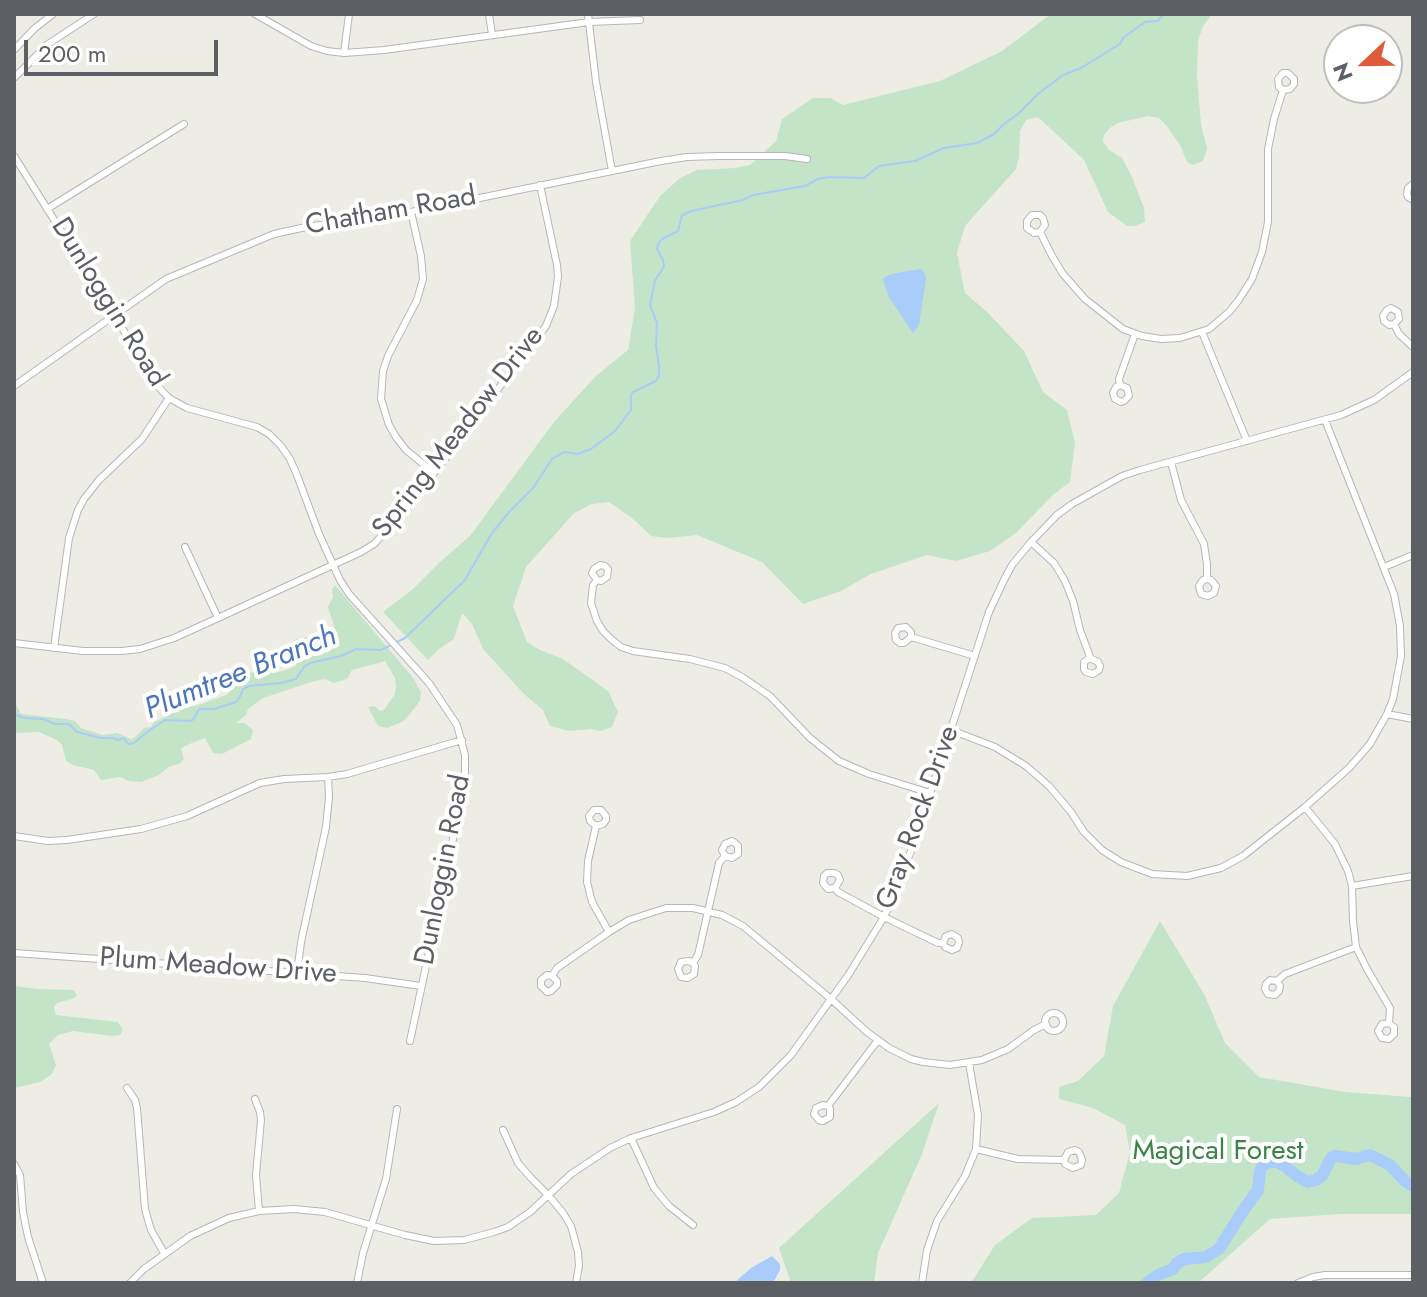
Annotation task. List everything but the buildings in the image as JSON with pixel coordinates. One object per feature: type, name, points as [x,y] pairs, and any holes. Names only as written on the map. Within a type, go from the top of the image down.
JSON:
[{"type":"street","points":[[14,50],[53,14]]},
{"type":"street","points":[[14,78],[48,44],[94,14]]},
{"type":"street","points":[[255,14],[311,46],[344,53],[492,35],[589,18],[640,20]]},
{"type":"street","points":[[344,53],[349,14]]},
{"type":"street","points":[[489,14],[492,35]]},
{"type":"street","points":[[589,18],[596,82],[612,171]]},
{"type":"street","points":[[1040,232],[1054,261],[1073,286],[1111,321],[1135,334],[1152,338],[1170,339],[1202,332],[1220,320],[1238,301],[1261,257],[1268,222],[1268,149],[1283,90]]},
{"type":"street","points":[[47,209],[184,124]]},
{"type":"street","name":"Dunloggin Road","points":[[14,156],[152,379],[169,398],[187,408],[257,427],[281,446],[297,475],[333,566],[349,594],[398,647],[443,702],[457,725],[466,768],[463,798],[410,1041]]},
{"type":"street","name":"Chatham Road","points":[[14,386],[166,279],[274,234],[411,212],[687,157],[785,156],[807,159]]},
{"type":"street","points":[[1413,184],[1407,194],[1413,200]]},
{"type":"street","name":"Spring Meadow Drive","points":[[14,643],[93,652],[140,649],[174,638],[333,566],[374,544],[397,520],[538,338],[550,316],[557,292],[557,265],[540,185]]},
{"type":"street","points":[[411,212],[423,279],[417,300],[388,356],[380,385],[381,399],[396,437],[406,450],[433,472]]},
{"type":"street","points":[[1394,324],[1399,334],[1413,347]]},
{"type":"street","points":[[1202,332],[1247,441]]},
{"type":"street","points":[[1120,385],[1120,375],[1135,334]]},
{"type":"street","name":"Gray Rock Drive","points":[[130,1283],[164,1253],[190,1236],[216,1223],[259,1211],[309,1210],[341,1215],[434,1241],[479,1237],[508,1227],[530,1212],[584,1164],[610,1148],[631,1138],[714,1112],[759,1087],[791,1055],[858,962],[884,917],[907,865],[996,594],[1012,565],[1031,542],[1057,515],[1122,476],[1325,420],[1374,400],[1413,372]]},
{"type":"street","points":[[54,648],[69,538],[78,510],[90,490],[142,439],[169,398]]},
{"type":"street","points":[[951,730],[995,747],[1026,766],[1049,786],[1102,850],[1121,862],[1152,874],[1187,876],[1221,868],[1243,856],[1305,807],[1349,768],[1370,744],[1387,714],[1401,656],[1398,611],[1384,567],[1325,420]]},
{"type":"street","points":[[1171,462],[1181,500],[1204,544],[1207,579]]},
{"type":"street","points":[[1031,542],[1054,563],[1065,581],[1090,658]]},
{"type":"street","points":[[185,547],[218,618]]},
{"type":"street","points":[[1384,567],[1413,555]]},
{"type":"street","points":[[597,580],[591,591],[594,613],[603,631],[621,647],[725,668],[770,696],[810,738],[839,761],[930,793]]},
{"type":"street","points":[[911,637],[975,656]]},
{"type":"street","points":[[1387,714],[1413,719]]},
{"type":"street","points":[[14,836],[48,841],[119,834],[187,816],[260,783],[347,774],[462,740]]},
{"type":"street","points":[[297,973],[326,827],[328,777]]},
{"type":"street","points":[[1305,807],[1342,857],[1352,886],[1356,947],[1390,1008],[1389,1023]]},
{"type":"street","points":[[596,826],[587,882],[592,902],[609,932]]},
{"type":"street","points":[[693,963],[698,955],[719,863],[725,856]]},
{"type":"street","points":[[1352,886],[1413,876]]},
{"type":"street","points":[[835,888],[842,895],[884,917],[932,941],[943,943]]},
{"type":"street","points":[[552,976],[557,968],[629,920],[653,911],[679,907],[732,919],[878,1040],[899,1054],[923,1062],[950,1065],[982,1060],[1008,1049],[1046,1024]]},
{"type":"street","points":[[1277,981],[1285,974],[1356,947]]},
{"type":"street","name":"Plum Meadow Drive","points":[[14,953],[297,973],[421,986]]},
{"type":"street","points":[[828,1106],[878,1040]]},
{"type":"street","points":[[922,1283],[927,1250],[937,1221],[965,1176],[976,1149],[978,1115],[969,1063]]},
{"type":"street","points":[[127,1088],[137,1108],[145,1209],[151,1230],[164,1253]]},
{"type":"street","points":[[255,1099],[261,1120],[256,1175],[259,1211]]},
{"type":"street","points":[[357,1283],[386,1179],[397,1109]]},
{"type":"street","points":[[503,1130],[518,1163],[563,1213],[575,1238],[579,1266],[576,1283]]},
{"type":"street","points":[[631,1138],[654,1188],[669,1206],[693,1225]]},
{"type":"street","points":[[976,1149],[1018,1159],[1064,1160]]},
{"type":"street","points":[[14,1164],[20,1175],[28,1237],[43,1283]]},
{"type":"street","points":[[1298,1283],[1325,1275],[1413,1275]]},
{"type":"green space","points":[[1051,14],[1212,14],[1203,26],[1198,41],[1201,125],[1207,149],[1203,161],[1193,165],[1187,162],[1180,145],[1159,118],[1148,116],[1118,123],[1104,135],[1103,141],[1109,150],[1122,158],[1132,177],[1144,208],[1145,222],[1127,226],[1108,212],[1084,160],[1038,117],[1026,120],[1020,131],[1016,169],[965,226],[957,253],[965,293],[1024,351],[1043,392],[1067,410],[1075,442],[1070,482],[1016,533],[990,551],[956,561],[927,555],[871,574],[841,591],[803,604],[762,562],[697,535],[651,536],[609,502],[592,504],[574,513],[526,567],[513,606],[527,642],[563,659],[608,691],[618,712],[612,727],[600,731],[569,731],[550,726],[543,710],[483,649],[472,624],[462,613],[454,639],[428,660],[383,612],[413,589],[470,536],[554,422],[596,376],[628,350],[635,308],[630,241],[660,196],[680,178],[697,170],[750,165],[776,141],[782,119],[813,98],[830,98],[843,105],[940,81],[1002,51]]},
{"type":"green space","points":[[335,585],[414,679],[421,692],[420,701],[400,723],[387,728],[378,726],[368,707],[384,710],[395,694],[395,678],[385,661],[352,670],[347,679],[333,683],[326,679],[314,681],[263,698],[236,723],[244,723],[253,730],[251,739],[222,754],[213,753],[205,738],[194,742],[181,748],[184,759],[179,764],[141,782],[120,777],[101,780],[94,770],[66,761],[62,745],[57,740],[39,732],[14,733],[14,700],[21,714],[75,721],[81,728],[102,735],[117,733],[131,739],[154,722],[185,707],[226,695],[234,688],[239,672],[269,673],[296,666],[289,644],[296,639],[308,637],[311,645],[309,656],[331,651],[337,635],[328,607]]},
{"type":"green space","name":"Magical Forest","points":[[1160,921],[1204,994],[1225,1043],[1259,1077],[1345,1092],[1413,1095],[1413,1214],[1341,1214],[1270,1219],[1198,1283],[971,1283],[995,1245],[1032,1218],[1096,1215],[1119,1193],[1130,1151],[1125,1125],[1093,1108],[1059,1099],[1059,1087],[1078,1081],[1104,1056],[1113,1006]]},
{"type":"green space","points":[[14,986],[73,990],[77,995],[75,998],[57,1003],[54,1007],[56,1015],[118,1022],[123,1029],[120,1035],[112,1036],[73,1031],[58,1035],[49,1044],[56,1065],[52,1074],[40,1082],[14,1088]]},
{"type":"green space","points":[[939,1103],[922,1154],[878,1253],[874,1283],[789,1283],[779,1248]]},
{"type":"water","points":[[920,269],[926,278],[919,325],[913,333],[889,297],[883,280],[891,274]]},
{"type":"water","points":[[772,1256],[780,1264],[773,1283],[734,1283],[751,1268]]},
{"type":"waterway","name":"Plumtree Branch","points":[[14,714],[55,724],[69,724],[77,732],[101,738],[124,738],[128,744],[134,743],[165,720],[190,721],[199,709],[214,709],[236,702],[243,689],[249,686],[296,679],[310,663],[356,649],[381,650],[405,638],[465,580],[492,533],[533,488],[552,459],[564,452],[578,454],[591,449],[615,431],[631,410],[633,392],[656,381],[659,376],[657,323],[650,305],[655,280],[664,267],[657,249],[662,239],[678,231],[682,215],[753,195],[805,186],[818,179],[864,178],[879,166],[915,161],[944,148],[977,143],[994,134],[1063,75],[1081,68],[1120,44],[1123,38],[1145,22],[1158,21],[1163,14]]},
{"type":"waterway","points":[[1147,1283],[1173,1269],[1184,1259],[1206,1257],[1219,1249],[1258,1190],[1263,1165],[1270,1162],[1285,1166],[1308,1182],[1322,1176],[1335,1156],[1356,1159],[1370,1155],[1390,1165],[1413,1186]]}]
